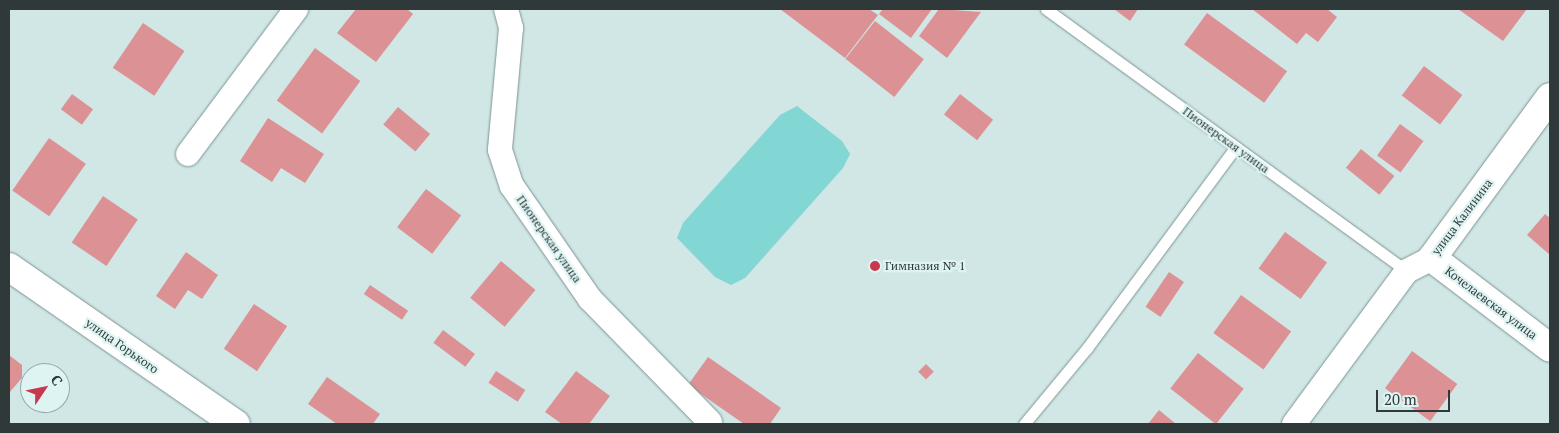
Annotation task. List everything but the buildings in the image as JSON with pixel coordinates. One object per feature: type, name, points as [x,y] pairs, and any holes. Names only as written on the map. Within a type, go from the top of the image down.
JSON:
[{"type":"street","points":[[188,154],[296,9]]},
{"type":"street","name":"Пионерская улица","points":[[506,9],[511,28],[500,150],[512,186],[590,299],[710,422]]},
{"type":"street","name":"улица Калинина","points":[[1294,424],[1407,271],[1432,258],[1550,97]]},
{"type":"street","name":"Кочелаевская улица","points":[[1432,258],[1550,348]]},
{"type":"street","name":"улица Горького","points":[[9,268],[236,424]]},
{"type":"lane","name":"Пионерская улица","points":[[1046,9],[1407,271]]},
{"type":"lane","points":[[1024,424],[1087,348],[1236,147]]},
{"type":"shaded area","points":[[797,106],[842,141],[850,154],[843,168],[745,278],[731,285],[715,277],[677,238],[683,223],[780,115]]},
{"type":"place","name":"Гимназия № 1","points":[[875,266]]}]
